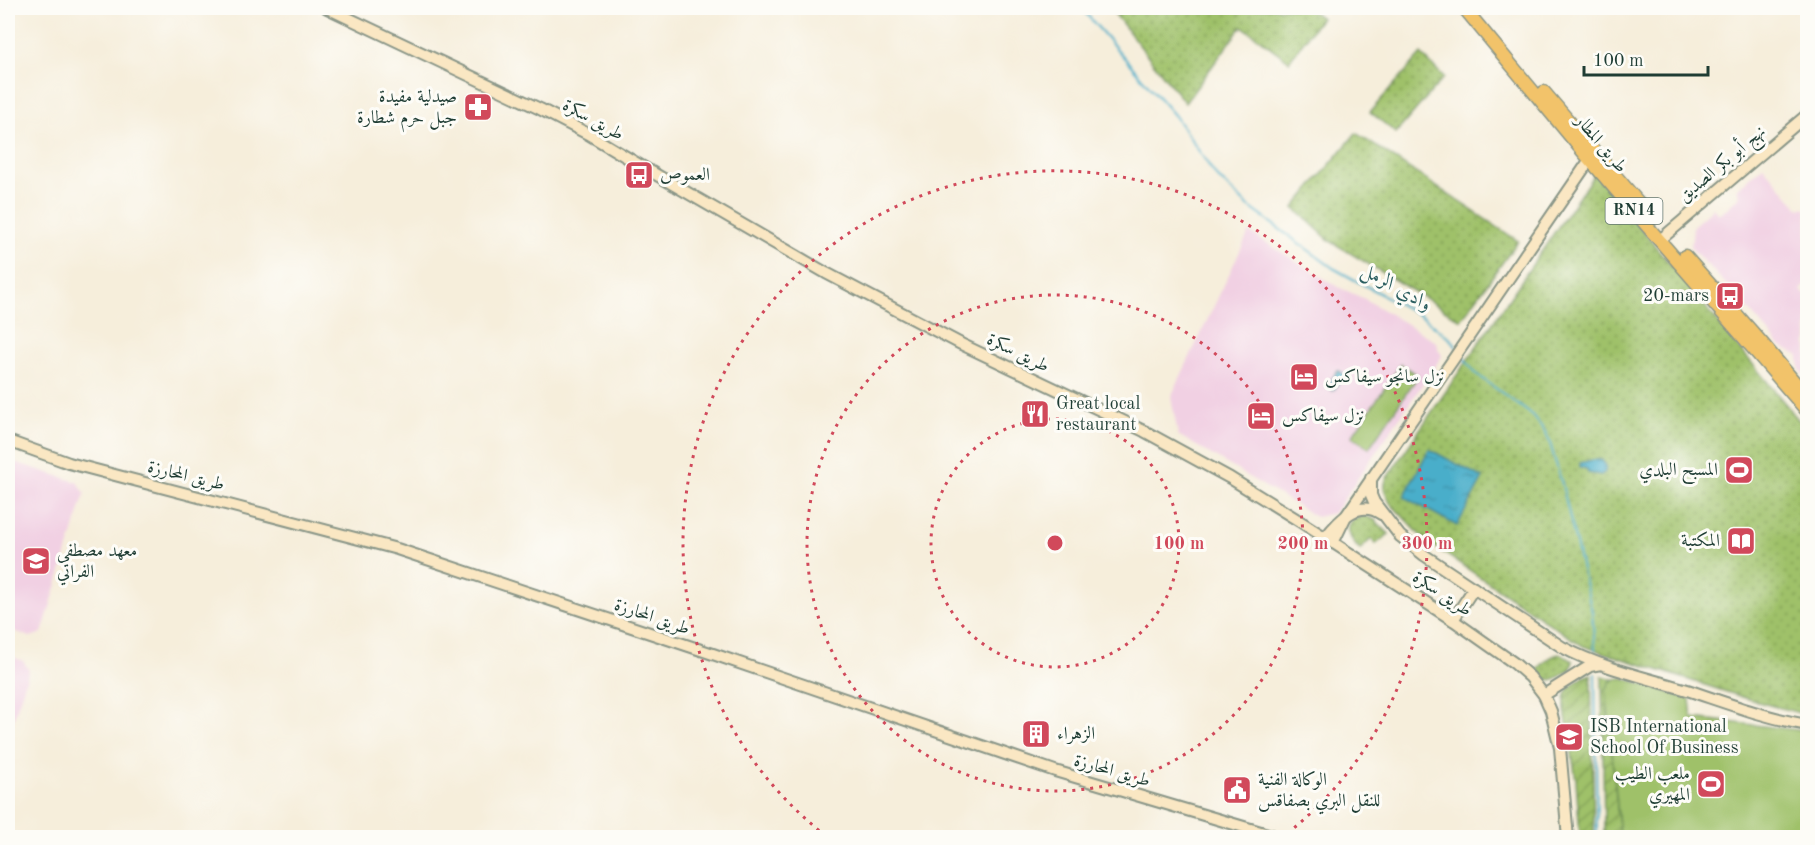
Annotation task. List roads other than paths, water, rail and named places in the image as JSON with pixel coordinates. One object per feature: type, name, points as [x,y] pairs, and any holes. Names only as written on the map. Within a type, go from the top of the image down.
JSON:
[{"type":"main road","name":"طريق سكرة","points":[[327,8],[517,97],[578,129],[826,273],[991,358],[1144,431],[1230,478],[1302,522],[1453,620],[1514,663],[1530,677],[1544,695],[1551,711],[1560,748],[1568,837]]},
{"type":"main road","name":"طريق المطار","points":[[1464,8],[1663,237],[1808,412]]},
{"type":"main road","name":"طريق المطار","points":[[1474,8],[1593,156]]},
{"type":"main road","name":"نهج أبو بكر الصديق","points":[[1663,237],[1808,114]]},
{"type":"main road","points":[[1329,541],[1593,156]]},
{"type":"main road","name":"طريق المطار","points":[[1663,237],[1762,343],[1808,398]]},
{"type":"main road","name":"طريق المحارزة","points":[[8,441],[69,463],[397,549],[1055,771],[1281,837]]},
{"type":"main road","points":[[1371,478],[1371,495],[1374,502],[1400,536],[1424,555],[1575,654],[1777,718],[1806,724]]},
{"type":"main road","points":[[1346,516],[1361,509],[1377,511],[1383,516]]},
{"type":"main road","points":[[1302,522],[1320,528],[1339,526]]},
{"type":"main road","points":[[1339,526],[1344,546],[1356,558]]},
{"type":"main road","points":[[1453,620],[1474,588]]},
{"type":"main road","points":[[1575,654],[1579,662],[1577,674]]},
{"type":"main road","points":[[1544,695],[1590,666],[1604,664]]},
{"type":"water","points":[[1338,370],[1345,375],[1333,391],[1327,386]]},
{"type":"water","points":[[1429,449],[1483,478],[1457,526],[1404,497]]},
{"type":"water","points":[[1602,460],[1606,466],[1605,472],[1601,475],[1588,473],[1587,469],[1580,467],[1580,463]]},
{"type":"waterway","name":"وادي الرمل","points":[[1081,8],[1175,116],[1216,176],[1248,206],[1333,268],[1423,317],[1452,340],[1456,347]]},
{"type":"waterway","name":"وادي الرمل","points":[[1461,354],[1475,373],[1532,415],[1549,440],[1562,484],[1592,612],[1595,650]]},
{"type":"waterway","name":"وادي الرمل","points":[[1595,674],[1597,838]]},
{"type":"place","name":"صيدلية مفيدة جبل حرم شطارة","points":[[478,107]]},
{"type":"place","name":"العموص","points":[[639,175]]},
{"type":"place","name":"20-mars","points":[[1730,296]]},
{"type":"place","name":"نزل سانجو سيفاكس","points":[[1304,377]]},
{"type":"place","name":"Great local restaurant","points":[[1035,414]]},
{"type":"place","name":"نزل سيفاكس","points":[[1261,416]]},
{"type":"place","name":"المسبح البلدي","points":[[1739,470]]},
{"type":"place","name":"المكتبة","points":[[1741,541]]},
{"type":"place","name":"معهد مصطفى الفراتي","points":[[36,561]]},
{"type":"place","name":"الزهراء","points":[[1036,734]]},
{"type":"place","name":"ISB International School Of Business","points":[[1569,737]]},
{"type":"place","name":"ملعب الطيب المهيري","points":[[1711,784]]},
{"type":"place","name":"الوكالة الفنية للنقل البري بصفاقس","points":[[1237,790]]}]
